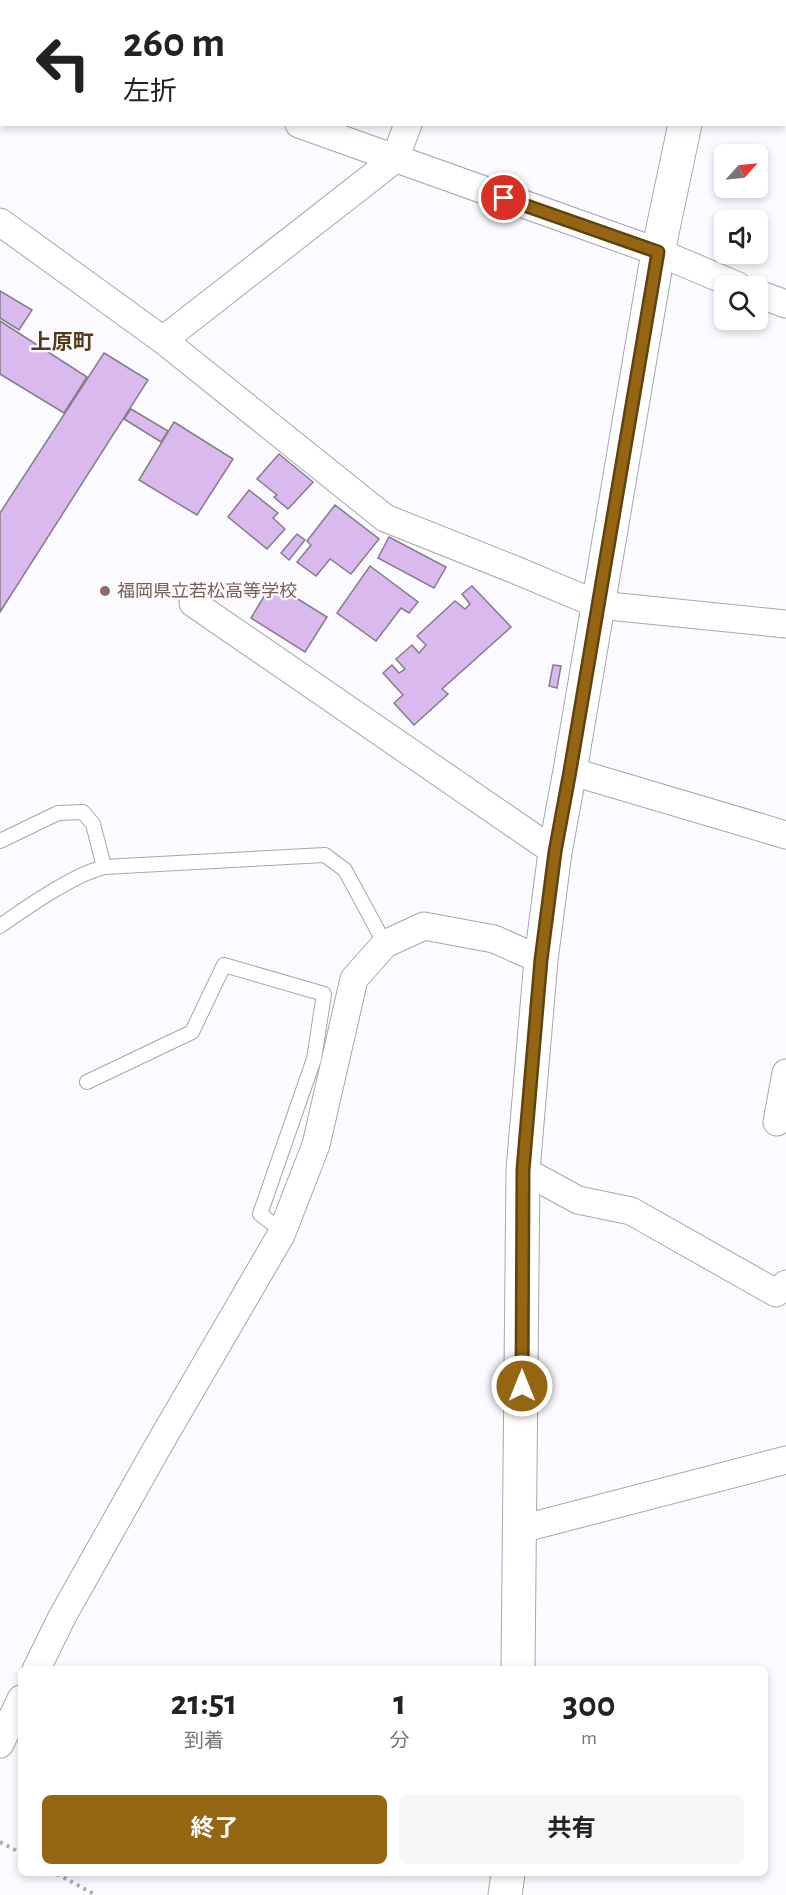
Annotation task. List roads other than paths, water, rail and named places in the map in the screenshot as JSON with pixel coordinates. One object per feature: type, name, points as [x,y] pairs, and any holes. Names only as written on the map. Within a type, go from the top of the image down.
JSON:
[{"type":"street","points":[[304,126],[658,252],[714,276]]},
{"type":"street","points":[[163,340],[395,159],[407,126]]},
{"type":"street","points":[[518,1666],[523,1170],[541,960],[555,852],[658,252],[685,126]]},
{"type":"street","points":[[0,222],[163,340],[385,518],[598,605],[786,624]]},
{"type":"street","points":[[768,298],[786,304]]},
{"type":"street","points":[[193,603],[555,852]]},
{"type":"street","points":[[570,771],[786,835]]},
{"type":"street","points":[[38,1666],[62,1617],[282,1232],[316,1145],[354,979],[385,944],[424,926],[494,939],[541,960]]},
{"type":"street","points":[[777,1122],[786,1073]]},
{"type":"street","points":[[523,1170],[578,1200],[631,1211],[776,1293],[786,1284]]},
{"type":"street","points":[[521,1529],[786,1460]]},
{"type":"street","points":[[0,1744],[18,1705]]},
{"type":"street","points":[[505,1895],[508,1876]]},
{"type":"lane","points":[[0,841],[58,813],[83,812],[93,824],[104,867]]},
{"type":"lane","points":[[0,926],[27,907],[92,870],[104,867],[325,855],[345,870],[385,944]]},
{"type":"lane","points":[[87,1082],[192,1032],[224,965],[324,994],[315,1059],[260,1214],[282,1232]]},
{"type":"place","name":"福岡県立若松高等学校","points":[[105,591]]},
{"type":"district","name":"上原町","points":[[62,342]]}]
